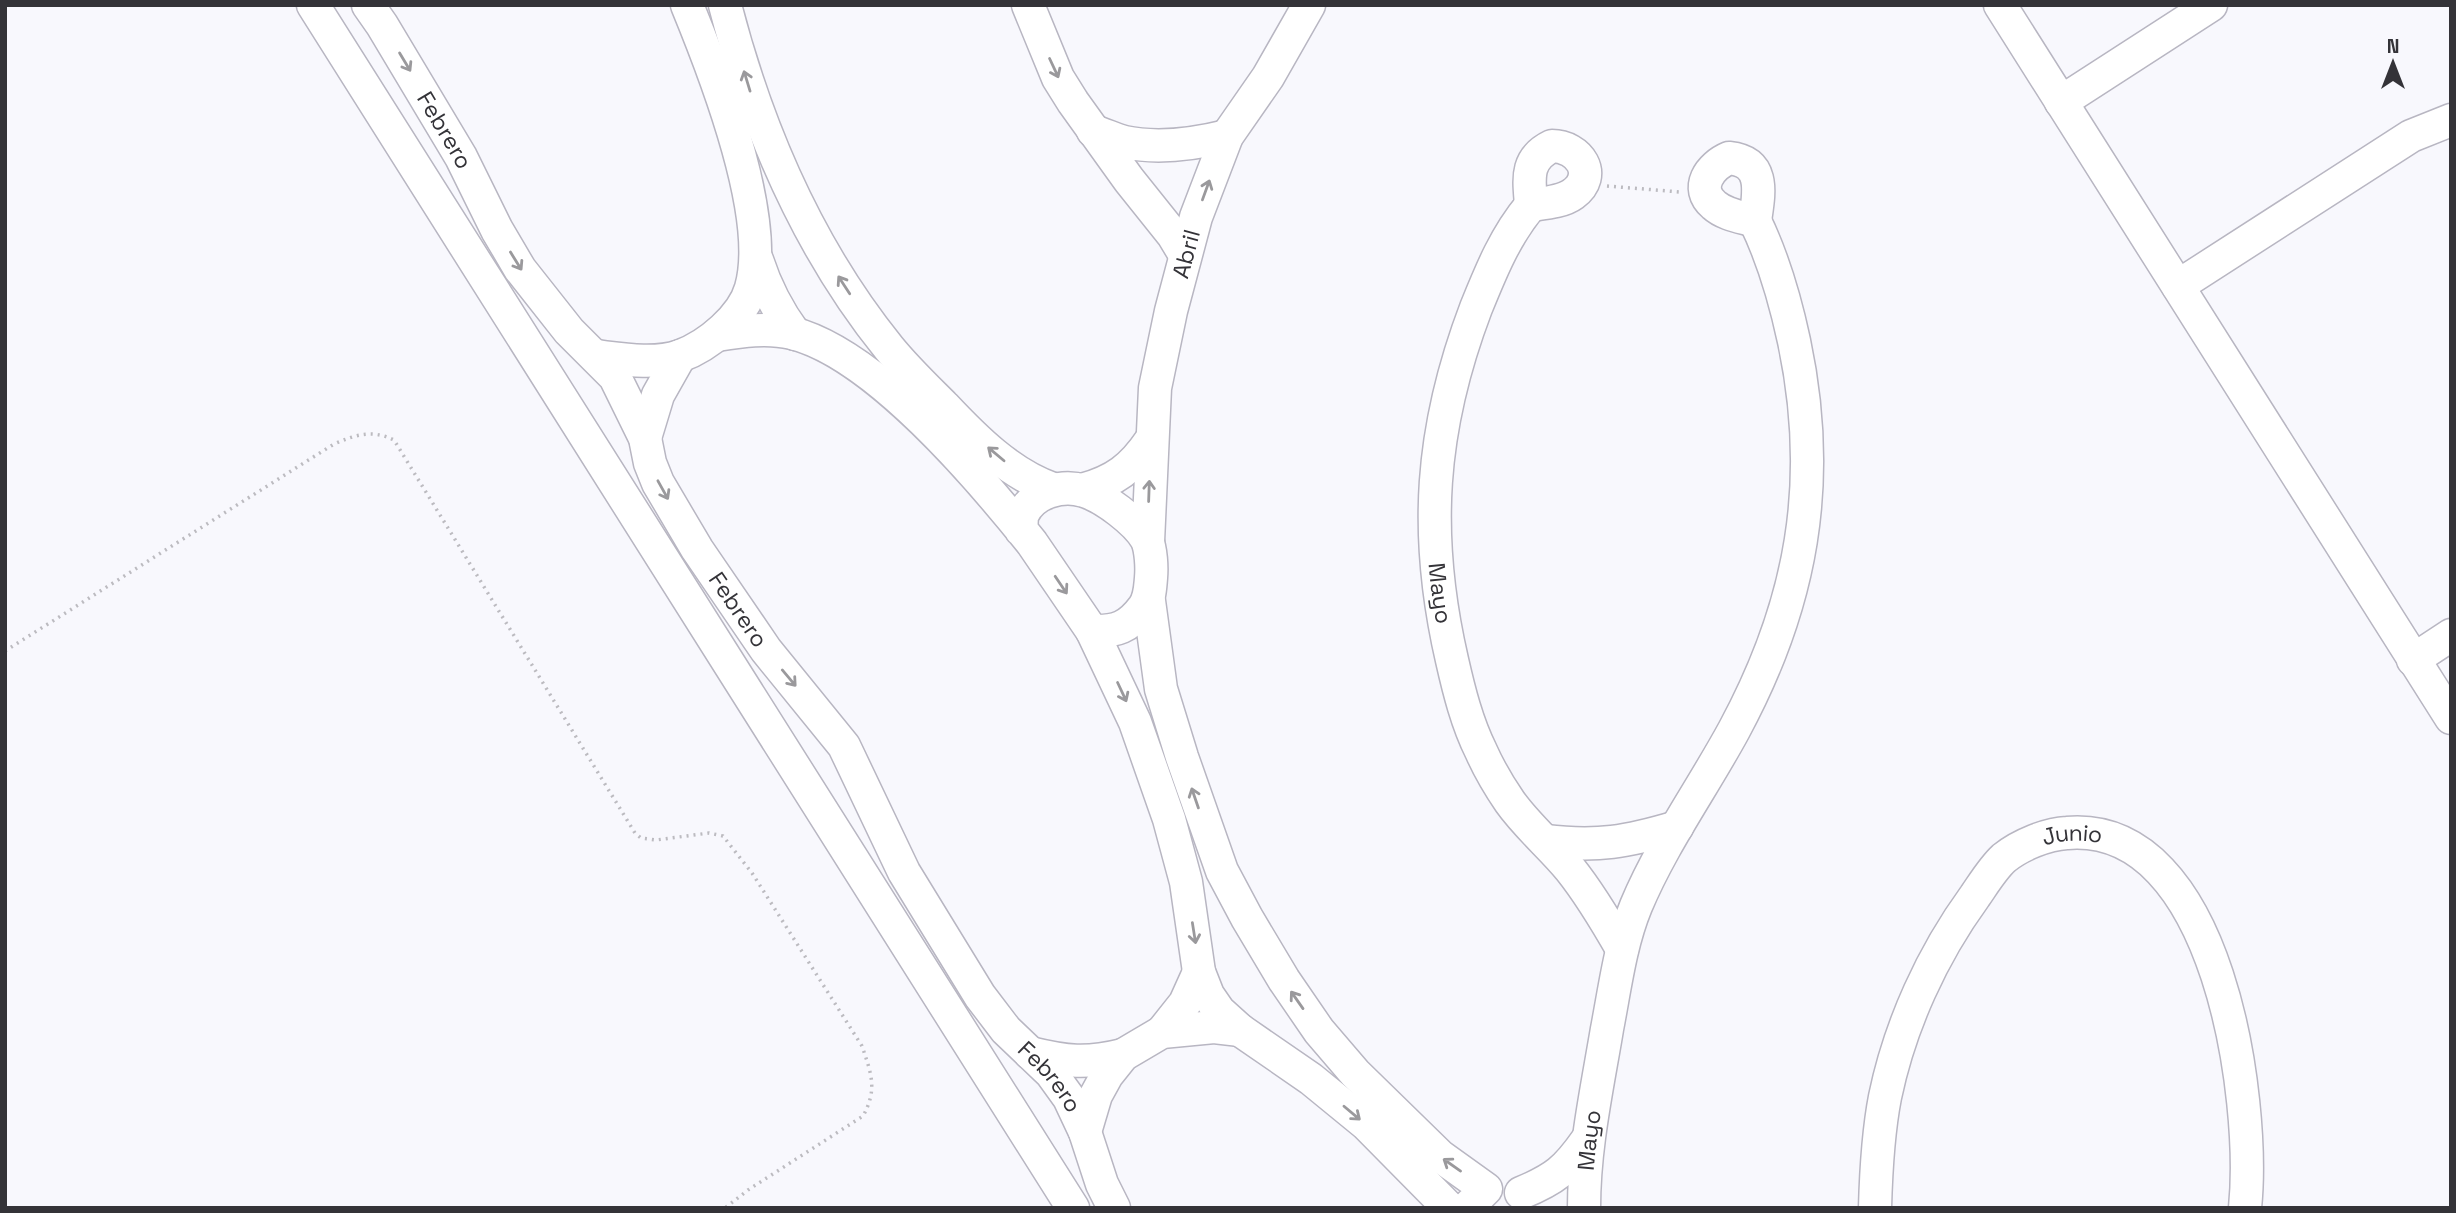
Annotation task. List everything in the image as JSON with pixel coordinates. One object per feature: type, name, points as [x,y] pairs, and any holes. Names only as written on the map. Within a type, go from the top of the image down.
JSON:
[{"type":"street","points":[[313,5],[1073,1208]]},
{"type":"street","name":"Febrero","points":[[368,5],[461,157],[496,230],[520,269],[569,331],[615,377],[631,404],[645,438],[650,463],[658,483],[697,550],[766,650],[844,746],[904,872],[980,996],[1006,1030],[1051,1073],[1069,1098],[1114,1208]]},
{"type":"street","points":[[595,356],[622,359],[680,356],[717,335],[740,311],[751,288],[755,255],[752,216],[745,182],[731,127],[687,5]]},
{"type":"street","points":[[725,5],[748,86],[779,169],[845,288],[890,349],[966,429],[1012,468],[1037,483],[1068,489],[1108,502],[1136,527],[1148,542],[1152,571],[1149,601],[1161,689],[1186,770],[1222,871],[1284,980],[1319,1031],[1355,1073],[1440,1156],[1477,1198],[1521,1193],[1547,1182],[1570,1165],[1587,1140]]},
{"type":"street","points":[[1028,5],[1058,78],[1093,131],[1173,235],[1185,255]]},
{"type":"street","name":"Abril","points":[[1148,542],[1155,388],[1160,357],[1196,216],[1227,136],[1268,77],[1309,5]]},
{"type":"street","points":[[2000,5],[2451,718]]},
{"type":"street","points":[[2061,102],[2211,5]]},
{"type":"street","points":[[2178,286],[2411,136],[2451,120]]},
{"type":"street","points":[[1093,131],[1125,142],[1160,145],[1227,136]]},
{"type":"street","points":[[1552,146],[1563,146],[1575,151],[1583,162],[1585,172],[1582,183],[1576,192],[1564,199],[1531,205],[1530,171],[1534,159],[1541,151],[1552,146]]},
{"type":"street","points":[[1729,158],[1739,159],[1750,165],[1756,174],[1759,187],[1755,221],[1722,211],[1712,204],[1706,194],[1705,182],[1708,172],[1717,163],[1729,158]]},
{"type":"street","points":[[745,182],[766,170],[779,169]]},
{"type":"street","name":"Mayo","points":[[1531,205],[1516,223],[1487,279],[1451,383],[1437,449],[1434,531],[1437,582],[1444,623],[1471,726],[1480,749],[1511,803],[1587,891],[1622,949]]},
{"type":"street","name":"Mayo","points":[[1584,1208],[1587,1140],[1622,949],[1646,885],[1734,731],[1761,676],[1780,628],[1795,578],[1807,479],[1804,395],[1780,281],[1755,221]]},
{"type":"street","points":[[755,255],[766,290],[795,334]]},
{"type":"street","points":[[717,335],[750,330],[778,330],[795,334],[836,354],[870,376],[928,427],[973,472],[1021,530],[1092,631],[1140,735],[1169,819],[1186,882],[1199,972],[1208,995],[1219,1011],[1240,1030],[1311,1079],[1366,1124],[1448,1208]]},
{"type":"street","points":[[870,376],[880,368],[890,349]]},
{"type":"street","points":[[645,438],[657,395],[680,356]]},
{"type":"street","points":[[1021,530],[1023,514],[1033,501],[1068,489],[1105,484],[1128,469],[1151,440]]},
{"type":"street","points":[[1092,631],[1110,631],[1134,621],[1149,601]]},
{"type":"street","points":[[2413,660],[2451,635]]},
{"type":"street","points":[[1545,841],[1600,844],[1632,840],[1677,827]]},
{"type":"street","name":"Junio","points":[[1875,1208],[1885,1097],[1898,1047],[1914,1005],[1954,924],[2004,859],[2021,847],[2065,832],[2090,832],[2114,838],[2134,848],[2154,864],[2176,888],[2193,916],[2209,953],[2223,988],[2240,1080],[2247,1156],[2245,1208]]},
{"type":"street","points":[[1186,882],[1222,871]]},
{"type":"street","points":[[1030,1053],[1062,1061],[1103,1060],[1123,1055],[1162,1032],[1185,1003],[1199,972]]},
{"type":"street","points":[[1162,1032],[1214,1027],[1240,1030]]},
{"type":"street","points":[[1311,1079],[1335,1050]]},
{"type":"street","points":[[1085,1132],[1096,1095],[1123,1055]]},
{"type":"street","points":[[1521,1193],[1551,1208]]},
{"type":"path","points":[[1582,183],[1706,194]]},
{"type":"path","points":[[5,651],[334,444],[359,433],[382,434],[394,440],[635,833],[641,838],[656,840],[709,833],[723,836],[752,873],[862,1045],[871,1073],[871,1101],[863,1116],[724,1208]]}]
